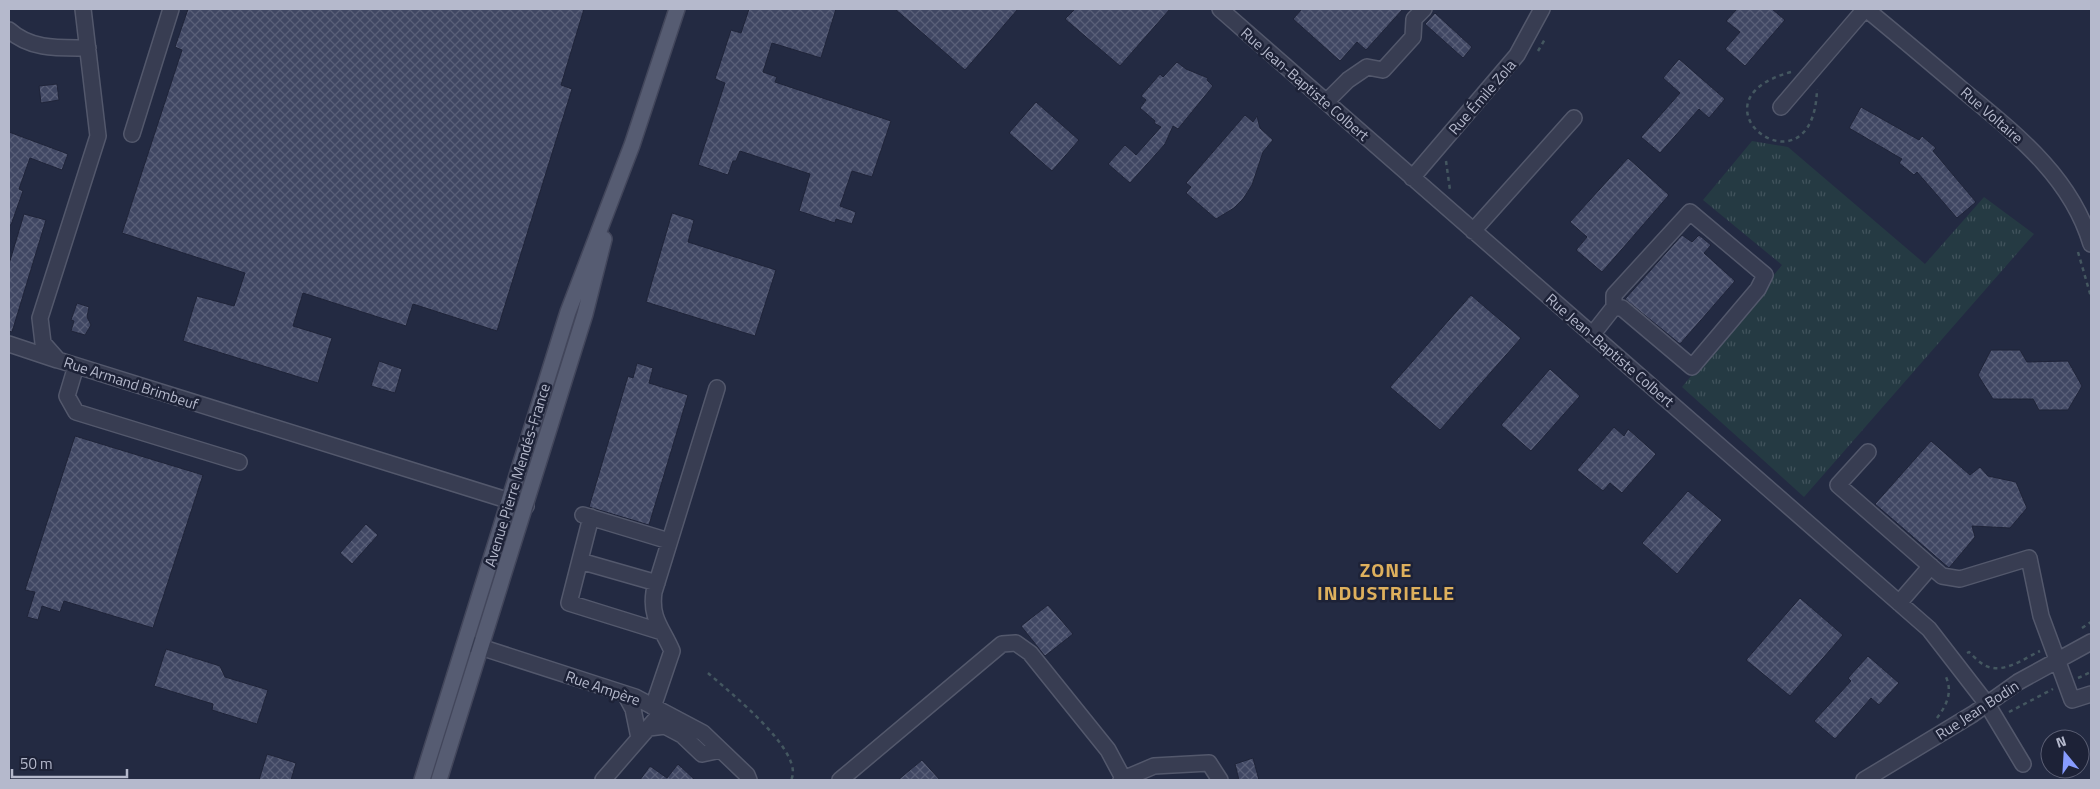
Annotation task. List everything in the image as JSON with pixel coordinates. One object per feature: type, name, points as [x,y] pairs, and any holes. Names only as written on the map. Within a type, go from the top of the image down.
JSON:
[{"type":"main road","name":"Avenue Pierre Mendés-France","points":[[422,780],[568,312],[632,145],[677,9]]},
{"type":"main road","name":"Avenue Pierre Mendés-France","points":[[439,780],[586,314],[621,172]]},
{"type":"street","name":"Rue Armand Brimbeuf","points":[[83,9],[98,136],[40,318],[43,343],[58,360],[526,506]]},
{"type":"street","points":[[132,134],[171,9]]},
{"type":"street","name":"Rue Jean-Baptiste Colbert","points":[[1220,9],[1929,629],[1997,718],[2023,764]]},
{"type":"street","points":[[1326,102],[1348,80],[1367,67],[1383,70],[1413,37],[1414,19],[1424,9]]},
{"type":"street","name":"Rue Émile Zola","points":[[1412,178],[1518,55],[1542,9]]},
{"type":"street","points":[[1781,107],[1865,9]]},
{"type":"street","name":"Rue Voltaire","points":[[1865,9],[2018,137],[2045,162],[2067,190],[2087,230],[2084,245]]},
{"type":"street","points":[[9,30],[20,40],[42,47],[88,48]]},
{"type":"street","points":[[1473,231],[1574,118]]},
{"type":"street","points":[[1592,335],[1614,307],[1614,295],[1690,212],[1766,275],[1758,289],[1692,367],[1622,308],[1614,307]]},
{"type":"street","points":[[9,344],[58,360]]},
{"type":"street","points":[[76,366],[68,396],[76,412],[238,462]]},
{"type":"street","points":[[603,780],[644,733],[658,709],[672,651],[652,607],[657,583],[717,388]]},
{"type":"street","points":[[1868,452],[1838,485],[1942,576],[1960,579],[2029,558],[2041,616],[2072,700],[2091,694]]},
{"type":"street","points":[[662,632],[569,603],[580,561],[587,516],[670,541]]},
{"type":"street","points":[[580,561],[657,583]]},
{"type":"street","points":[[1899,603],[1931,566]]},
{"type":"street","name":"Rue Jean Bodin","points":[[1864,780],[1987,704],[2018,682],[2091,642]]},
{"type":"street","points":[[840,780],[1002,644],[1016,644],[1030,653],[1108,750],[1122,779],[1154,766],[1209,763],[1220,780]]},
{"type":"street","name":"Rue Ampère","points":[[463,646],[479,655],[626,694],[703,733],[750,780]]},
{"type":"street","points":[[626,694],[644,733]]},
{"type":"street","points":[[644,733],[666,726],[682,735],[702,754],[721,750]]},
{"type":"path","points":[[1536,54],[1548,31]]},
{"type":"path","points":[[1794,71],[1766,80],[1753,90],[1748,101],[1748,115],[1752,127],[1762,137],[1776,142],[1790,140],[1805,131],[1811,124],[1817,86]]},
{"type":"path","points":[[1445,207],[1451,200],[1446,161],[1452,154]]},
{"type":"path","points":[[2084,245],[2091,297]]},
{"type":"path","points":[[2076,632],[2091,622]]},
{"type":"path","points":[[1963,656],[1969,652],[1984,665],[2001,668],[2012,665],[2051,646]]},
{"type":"path","points":[[1997,718],[2091,672]]},
{"type":"path","points":[[708,674],[765,725],[792,762],[794,775],[791,780]]},
{"type":"path","points":[[1931,722],[1938,717],[1947,703],[1949,691],[1945,675]]},
{"type":"green space","points":[[1752,141],[1788,147],[1925,264],[1984,197],[2034,234],[1804,497],[1682,387],[1782,265],[1703,200]]},
{"type":"building","points":[[188,9],[584,9],[561,85],[572,89],[497,331],[413,304],[406,326],[303,293],[293,326],[332,338],[318,383],[183,341],[197,296],[234,306],[245,273],[122,233],[182,50],[175,47]]},
{"type":"building","points":[[749,9],[836,9],[821,58],[772,43],[763,72],[777,77],[775,82],[891,121],[872,177],[852,171],[840,206],[856,212],[852,224],[836,219],[835,223],[799,211],[810,174],[740,151],[736,161],[733,161],[728,175],[698,165],[725,83],[715,79],[731,30],[741,33]]},
{"type":"building","points":[[895,9],[1018,9],[965,70]]},
{"type":"building","points":[[1075,9],[1170,9],[1120,66],[1065,19]]},
{"type":"building","points":[[1302,9],[1403,9],[1366,50],[1357,42],[1340,61],[1293,19]]},
{"type":"building","points":[[1737,9],[1772,9],[1785,20],[1745,66],[1725,49],[1740,32],[1726,21]]},
{"type":"building","points":[[1435,13],[1472,47],[1463,58],[1425,24]]},
{"type":"building","points":[[1679,59],[1725,99],[1709,118],[1699,109],[1660,153],[1641,137],[1680,93],[1663,78]]},
{"type":"building","points":[[1177,62],[1186,69],[1208,78],[1207,80],[1213,86],[1178,129],[1173,126],[1165,144],[1130,183],[1108,164],[1125,145],[1136,155],[1161,127],[1154,123],[1155,121],[1140,108],[1146,100],[1141,96],[1160,74],[1163,77]]},
{"type":"building","points":[[57,84],[59,100],[41,103],[39,86]]},
{"type":"building","points":[[1036,102],[1079,140],[1052,171],[1009,133]]},
{"type":"building","points":[[1861,107],[1919,140],[1922,136],[1936,148],[1933,151],[1976,202],[1957,218],[1917,172],[1914,175],[1899,163],[1902,159],[1849,128]]},
{"type":"building","points":[[1245,115],[1253,122],[1257,116],[1260,128],[1273,140],[1263,152],[1252,185],[1243,199],[1234,208],[1216,219],[1186,193],[1191,187],[1186,183]]},
{"type":"building","points":[[9,132],[68,154],[62,170],[30,158],[19,189],[23,191],[11,225],[9,225]]},
{"type":"building","points":[[1628,158],[1669,195],[1602,272],[1576,250],[1587,237],[1570,222]]},
{"type":"building","points":[[672,213],[694,220],[688,242],[776,270],[755,336],[646,302]]},
{"type":"building","points":[[24,214],[46,220],[12,332],[9,331],[9,264]]},
{"type":"building","points":[[1682,235],[1692,242],[1699,235],[1711,245],[1704,253],[1735,281],[1680,344],[1625,299]]},
{"type":"building","points":[[1471,295],[1521,338],[1440,430],[1390,387]]},
{"type":"building","points":[[77,303],[89,307],[87,317],[91,325],[85,335],[71,331],[74,321],[71,320]]},
{"type":"building","points":[[1991,350],[2020,350],[2027,362],[2068,361],[2082,386],[2068,410],[2039,410],[2033,399],[1993,399],[1978,375]]},
{"type":"building","points":[[379,361],[402,369],[395,393],[371,386]]},
{"type":"building","points":[[637,363],[653,368],[649,383],[688,395],[649,525],[589,507],[628,376],[633,378]]},
{"type":"building","points":[[1550,369],[1580,396],[1531,451],[1501,425]]},
{"type":"building","points":[[1614,427],[1624,436],[1628,429],[1656,454],[1622,493],[1610,483],[1603,491],[1577,470]]},
{"type":"building","points":[[75,436],[203,475],[153,628],[64,601],[60,612],[42,606],[38,620],[27,617],[35,592],[25,590]]},
{"type":"building","points":[[1931,441],[1970,475],[1980,467],[1988,476],[2016,482],[2027,508],[2010,528],[1972,526],[1975,537],[1949,568],[1875,504]]},
{"type":"building","points":[[1688,491],[1722,520],[1677,574],[1642,543]]},
{"type":"building","points":[[366,524],[378,535],[352,564],[340,553]]},
{"type":"building","points":[[1800,598],[1843,635],[1790,696],[1746,660]]},
{"type":"building","points":[[1048,605],[1073,634],[1045,656],[1021,626]]},
{"type":"building","points":[[166,649],[220,666],[225,677],[268,690],[257,724],[212,710],[213,704],[154,686]]},
{"type":"building","points":[[1868,656],[1899,683],[1879,705],[1871,698],[1835,739],[1814,721],[1851,681],[1848,678]]},
{"type":"building","points":[[267,754],[296,763],[291,780],[259,780]]},
{"type":"building","points":[[1253,758],[1259,780],[1239,780],[1235,764]]},
{"type":"building","points":[[922,760],[940,780],[898,780]]},
{"type":"building","points":[[678,764],[695,780],[640,780],[650,766],[667,778]]},
{"type":"district","name":"ZONE INDUSTRIELLE","points":[[1386,580]]}]
